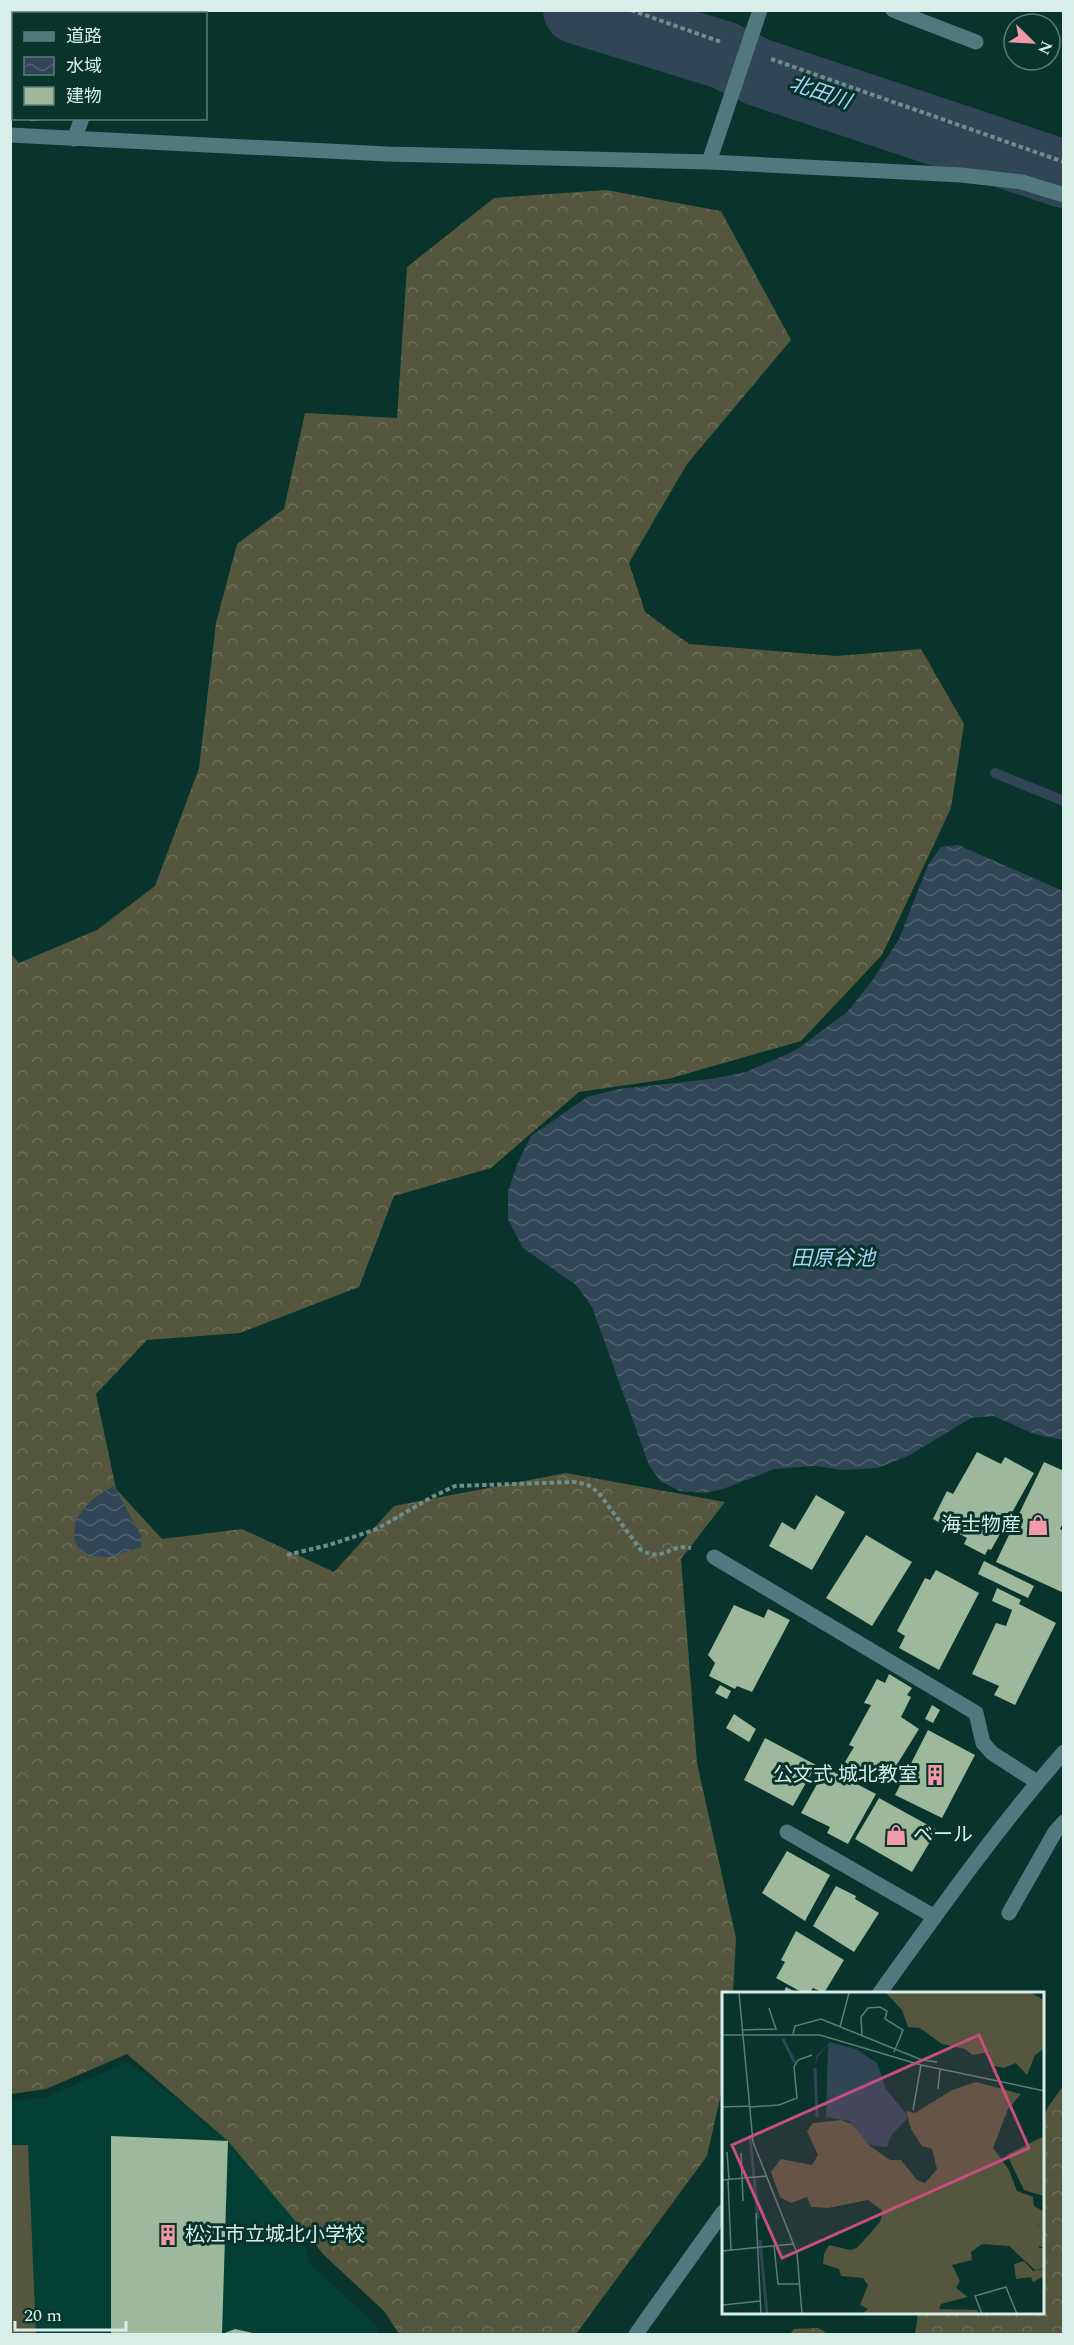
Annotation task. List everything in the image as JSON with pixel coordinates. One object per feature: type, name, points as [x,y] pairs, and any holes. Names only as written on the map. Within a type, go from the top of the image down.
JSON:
[{"type":"street","points":[[709,162],[760,10]]},
{"type":"street","points":[[893,10],[976,42]]},
{"type":"street","points":[[75,139],[81,120]]},
{"type":"street","points":[[10,135],[387,154],[709,162],[961,175],[1022,182],[1064,195]]},
{"type":"street","points":[[714,1557],[976,1713],[983,1743],[987,1748],[1037,1782]]},
{"type":"street","points":[[880,1992],[934,1917],[1037,1782],[1064,1752]]},
{"type":"street","points":[[1010,1913],[1055,1832],[1064,1822]]},
{"type":"street","points":[[787,1832],[934,1917]]},
{"type":"street","points":[[636,2334],[722,2213]]},
{"type":"path","points":[[632,10],[745,52],[1064,162]]},
{"type":"path","points":[[287,1555],[371,1532],[455,1486],[575,1482],[588,1485],[598,1492],[641,1550],[650,1555],[656,1556],[671,1549],[688,1547],[714,1557]]},
{"type":"shaded area","name":"松江市立城北小学校","points":[[128,2062],[287,2182],[310,2264],[373,2322],[380,2334],[11,2334],[10,2102],[46,2097]]},
{"type":"green space","points":[[606,190],[721,211],[791,340],[687,464],[629,563],[645,612],[689,644],[837,656],[921,649],[964,724],[951,808],[882,955],[801,1041],[668,1079],[579,1092],[491,1168],[394,1196],[359,1287],[240,1333],[147,1340],[96,1394],[116,1489],[162,1539],[242,1529],[334,1572],[394,1506],[566,1473],[725,1502],[681,1559],[697,1763],[736,1938],[733,1992],[722,1992],[722,2089],[707,2156],[576,2334],[399,2334],[385,2312],[324,2255],[228,2141],[127,2054],[46,2089],[11,2094],[10,953],[19,963],[97,930],[155,886],[199,768],[216,623],[237,544],[284,509],[305,413],[397,418],[407,267],[494,198]]},
{"type":"green space","points":[[1063,2086],[1063,2334],[915,2334],[918,2315],[1044,2315],[1044,2117]]},
{"type":"green space","points":[[11,2145],[28,2145],[36,2334],[11,2334]]},
{"type":"green space","points":[[818,2328],[828,2334],[790,2334],[794,2329]]},
{"type":"water","name":"田原谷池","points":[[958,845],[1063,891],[1063,1440],[1034,1434],[994,1416],[971,1418],[910,1455],[878,1468],[843,1470],[815,1466],[774,1469],[723,1489],[705,1493],[680,1491],[660,1481],[649,1465],[592,1307],[576,1285],[523,1248],[508,1219],[508,1192],[518,1162],[531,1136],[587,1097],[619,1089],[711,1079],[746,1072],[796,1050],[847,1012],[872,981],[899,939],[928,865],[941,847]]},
{"type":"water","points":[[114,1486],[141,1535],[141,1547],[110,1557],[87,1556],[75,1541],[74,1532],[79,1515],[91,1501]]},
{"type":"building","points":[[74,10],[108,10],[108,12],[73,12]]},
{"type":"building","points":[[12,77],[12,114],[10,113]]},
{"type":"building","points":[[977,1452],[1001,1464],[1005,1457],[1034,1473],[991,1550],[988,1549],[985,1555],[964,1544],[967,1538],[933,1519],[947,1491],[953,1494]]},
{"type":"building","name":"海士物産","points":[[1044,1462],[1064,1471],[1064,1521],[1060,1529],[1064,1531],[1064,1593],[996,1562]]},
{"type":"building","points":[[816,1495],[845,1512],[812,1570],[769,1546],[782,1522],[795,1530]]},
{"type":"building","points":[[866,1535],[912,1562],[872,1626],[826,1598]]},
{"type":"building","points":[[984,1561],[1034,1586],[1028,1598],[978,1574]]},
{"type":"building","points":[[936,1570],[979,1593],[939,1670],[899,1648],[905,1636],[897,1631],[925,1578],[930,1580]]},
{"type":"building","points":[[997,1588],[1021,1600],[1019,1604],[1056,1623],[1015,1705],[994,1695],[999,1686],[972,1674],[996,1623],[1006,1626],[1012,1610],[992,1601]]},
{"type":"building","points":[[734,1605],[764,1618],[768,1609],[790,1620],[752,1692],[737,1686],[735,1689],[709,1676],[715,1663],[708,1655]]},
{"type":"building","points":[[889,1674],[912,1688],[907,1695],[911,1697],[901,1717],[919,1729],[891,1774],[879,1767],[872,1779],[845,1762],[854,1747],[849,1745],[871,1705],[864,1703],[877,1679],[885,1683]]},
{"type":"building","points":[[720,1685],[731,1691],[727,1699],[715,1693]]},
{"type":"building","points":[[932,1705],[940,1710],[933,1723],[925,1719]]},
{"type":"building","points":[[734,1714],[756,1729],[749,1742],[726,1728]]},
{"type":"building","name":"公文式 城北教室","points":[[928,1730],[975,1755],[942,1818],[895,1795]]},
{"type":"building","points":[[765,1738],[816,1765],[793,1806],[744,1780]]},
{"type":"building","points":[[826,1768],[876,1794],[848,1844],[827,1833],[830,1827],[801,1813]]},
{"type":"building","name":"ベール","points":[[879,1798],[937,1830],[912,1872],[855,1839]]},
{"type":"building","points":[[787,1851],[830,1875],[805,1921],[762,1893]]},
{"type":"building","points":[[836,1886],[856,1896],[855,1899],[879,1913],[854,1952],[813,1926]]},
{"type":"building","points":[[796,1931],[844,1960],[825,1992],[813,1988],[810,1992],[801,1992],[776,1978],[785,1962],[781,1960]]},
{"type":"building","points":[[786,1987],[795,1992],[784,1992]]},
{"type":"building","name":"松江市立城北小学校","points":[[111,2136],[228,2141],[222,2334],[111,2334]]},
{"type":"building","points":[[235,2329],[257,2334],[222,2334]]},
{"type":"waterway","name":"北田川","points":[[577,10],[723,55],[758,72],[1064,174]]},
{"type":"waterway","points":[[995,773],[1064,801]]},
{"type":"place","name":"海士物産","points":[[1038,1525]]},
{"type":"place","name":"公文式 城北教室","points":[[935,1775]]},
{"type":"place","name":"ベール","points":[[896,1835]]},
{"type":"place","name":"松江市立城北小学校","points":[[168,2235]]}]
